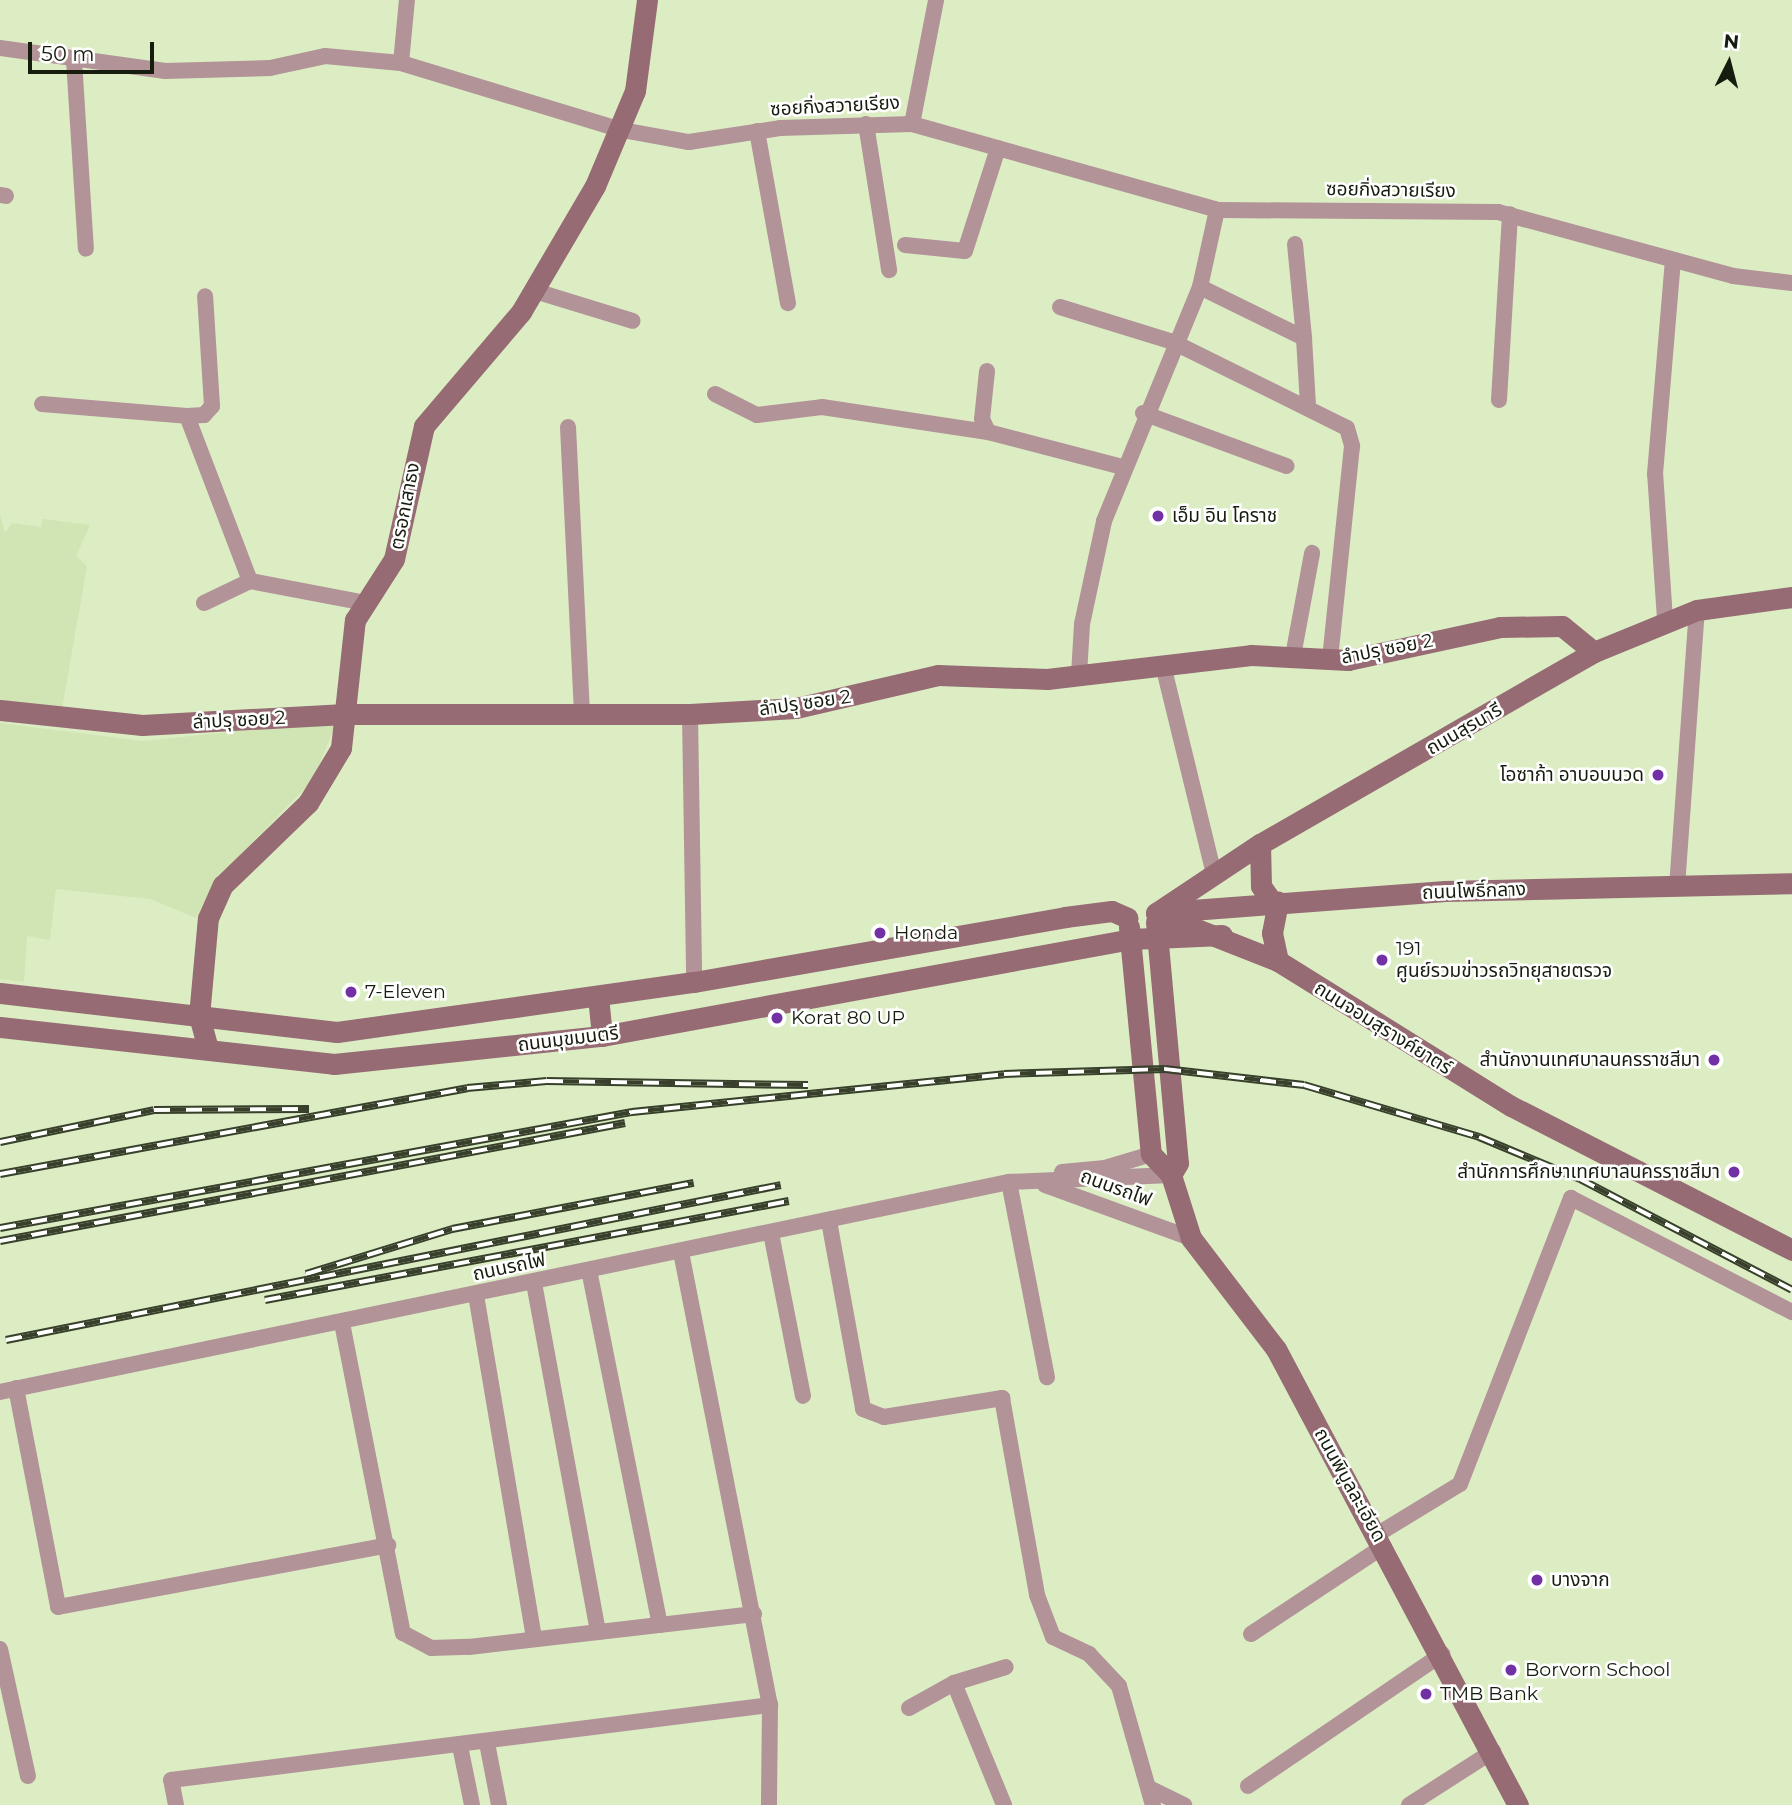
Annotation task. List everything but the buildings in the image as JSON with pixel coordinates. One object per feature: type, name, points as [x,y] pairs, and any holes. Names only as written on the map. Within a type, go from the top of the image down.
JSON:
[{"type":"main road","name":"ตรอกเสาธง","points":[[199,1016],[208,918],[223,885],[327,777],[341,748],[351,640],[365,603],[394,559],[424,426],[535,292],[622,130],[635,91],[646,0]]},
{"type":"main road","name":"ถนนสุรนารี","points":[[1156,913],[1260,844],[1594,652],[1665,619],[1697,610],[1792,597]]},
{"type":"main road","name":"ลำปรุ ซอย 2","points":[[0,710],[142,725],[345,714],[690,714],[796,708],[937,675],[1079,675],[1163,665],[1293,656],[1330,660],[1500,627],[1562,626],[1594,652]]},
{"type":"main road","points":[[1260,844],[1261,887],[1275,903],[1272,933],[1278,961]]},
{"type":"main road","name":"ถนนโพธิ์กลาง","points":[[1128,918],[1156,913],[1275,903],[1792,883]]},
{"type":"main road","name":"ถนนมุขมนตรี","points":[[0,993],[337,1032],[694,982],[1075,915],[1112,911],[1128,918]]},
{"type":"main road","name":"ถนนจอมสุรางค์ยาตร์","points":[[1156,913],[1222,935],[1278,961],[1511,1106],[1792,1250]]},
{"type":"main road","name":"ถนนพิบูลละเอียด","points":[[1156,913],[1178,1163],[1171,1175]]},
{"type":"main road","points":[[1128,918],[1151,1154]]},
{"type":"main road","name":"ถนนมุขมนตรี","points":[[0,1027],[334,1063],[602,1037],[1131,939],[1222,935]]},
{"type":"main road","points":[[598,996],[602,1037]]},
{"type":"main road","points":[[199,1016],[208,1049]]},
{"type":"main road","name":"ถนนพิบูลละเอียด","points":[[1151,1154],[1171,1175],[1191,1238],[1276,1349],[1442,1654],[1518,1805]]},
{"type":"street","points":[[401,63],[407,0]]},
{"type":"street","points":[[912,124],[936,0]]},
{"type":"street","name":"ซอยกิ่งสวายเรียง","points":[[0,48],[165,71],[270,68],[325,56],[401,63],[622,130],[709,142],[757,131],[912,124],[1217,210],[1510,214],[1673,260],[1792,283]]},
{"type":"street","points":[[74,60],[86,249]]},
{"type":"street","points":[[866,124],[889,270]]},
{"type":"street","points":[[757,131],[788,303]]},
{"type":"street","points":[[905,245],[965,251],[998,148]]},
{"type":"street","points":[[1079,675],[1093,567],[1122,467],[1173,342],[1200,287],[1217,210]]},
{"type":"street","points":[[1499,400],[1510,214]]},
{"type":"street","points":[[1295,244],[1308,405]]},
{"type":"street","points":[[1665,619],[1655,474],[1673,260]]},
{"type":"street","points":[[1200,287],[1304,338]]},
{"type":"street","points":[[535,292],[633,321]]},
{"type":"street","points":[[43,404],[187,416],[204,415],[212,406],[205,296]]},
{"type":"street","points":[[1060,307],[1173,342],[1339,420],[1352,446],[1330,660]]},
{"type":"street","points":[[987,371],[982,419],[988,432]]},
{"type":"street","points":[[715,394],[757,415],[822,407],[988,432],[1122,467]]},
{"type":"street","points":[[1143,413],[1286,466]]},
{"type":"street","points":[[187,416],[250,581]]},
{"type":"street","points":[[568,427],[582,713]]},
{"type":"street","points":[[1293,656],[1312,553]]},
{"type":"street","points":[[204,603],[250,581],[365,603]]},
{"type":"street","points":[[1677,887],[1697,610]]},
{"type":"street","points":[[1163,665],[1214,875]]},
{"type":"street","points":[[690,714],[694,982]]},
{"type":"street","name":"ถนนรถไฟ","points":[[8,1390],[1151,1154]]},
{"type":"street","name":"ถนนรถไฟ","points":[[1017,1180],[1171,1175]]},
{"type":"street","points":[[1017,1180],[1047,1377]]},
{"type":"street","name":"ถนนรถไฟ","points":[[1017,1180],[1191,1238]]},
{"type":"street","points":[[1251,1634],[1460,1484],[1571,1198],[1792,1312]]},
{"type":"street","points":[[829,1221],[863,1409],[884,1417],[1002,1398],[1037,1595],[1053,1637],[1089,1654],[1119,1686],[1152,1797],[1184,1805]]},
{"type":"street","points":[[771,1233],[803,1396]]},
{"type":"street","points":[[681,1252],[770,1705],[769,1805]]},
{"type":"street","points":[[589,1270],[660,1625]]},
{"type":"street","points":[[534,1283],[598,1632]]},
{"type":"street","points":[[476,1295],[534,1639]]},
{"type":"street","points":[[342,1323],[388,1545],[403,1633],[431,1648],[754,1614]]},
{"type":"street","points":[[8,1390],[58,1607],[388,1545]]},
{"type":"street","points":[[0,1649],[28,1776]]},
{"type":"street","points":[[1248,1786],[1442,1654]]},
{"type":"street","points":[[909,1708],[954,1683],[1006,1668]]},
{"type":"street","points":[[954,1683],[1004,1805]]},
{"type":"street","points":[[176,1805],[171,1780],[487,1743],[770,1705]]},
{"type":"street","points":[[487,1743],[499,1805]]},
{"type":"street","points":[[460,1746],[472,1805]]},
{"type":"street","points":[[1409,1805],[1493,1751]]},
{"type":"shaded area","points":[[0,514],[5,533],[12,523],[41,527],[43,519],[90,525],[76,556],[87,566],[62,709],[0,700]]},
{"type":"shaded area","points":[[337,721],[313,780],[213,883],[196,918],[150,899],[56,889],[50,940],[27,936],[24,982],[0,979],[0,723],[143,741]]},
{"type":"railway","points":[[0,1228],[632,1112],[1004,1074],[1165,1069],[1304,1085],[1479,1137],[1580,1179],[1792,1290]]},
{"type":"railway","points":[[0,1174],[467,1088],[547,1081],[808,1085]]},
{"type":"railway","points":[[0,1142],[154,1110],[309,1109]]},
{"type":"railway","points":[[0,1241],[625,1123]]},
{"type":"railway","points":[[306,1274],[452,1229],[694,1183]]},
{"type":"railway","points":[[6,1340],[781,1185]]},
{"type":"railway","points":[[265,1300],[789,1201]]},
{"type":"place","name":"เอ็ม อิน โคราช","points":[[1158,516]]},
{"type":"place","name":"โอซาก้า อาบอบนวด","points":[[1658,775]]},
{"type":"place","name":"Honda","points":[[880,933]]},
{"type":"place","name":"191 ศูนย์รวมข่าวรถวิทยุสายตรวจ","points":[[1382,960]]},
{"type":"place","name":"7-Eleven","points":[[351,992]]},
{"type":"place","name":"Korat 80 UP","points":[[777,1018]]},
{"type":"place","name":"สำนักงานเทศบาลนครราชสีมา","points":[[1714,1060]]},
{"type":"place","name":"สำนักการศึกษาเทศบาลนครราชสีมา","points":[[1734,1172]]},
{"type":"place","name":"บางจาก","points":[[1537,1580]]},
{"type":"place","name":"Borvorn School","points":[[1511,1670]]},
{"type":"place","name":"TMB Bank","points":[[1426,1694]]}]
